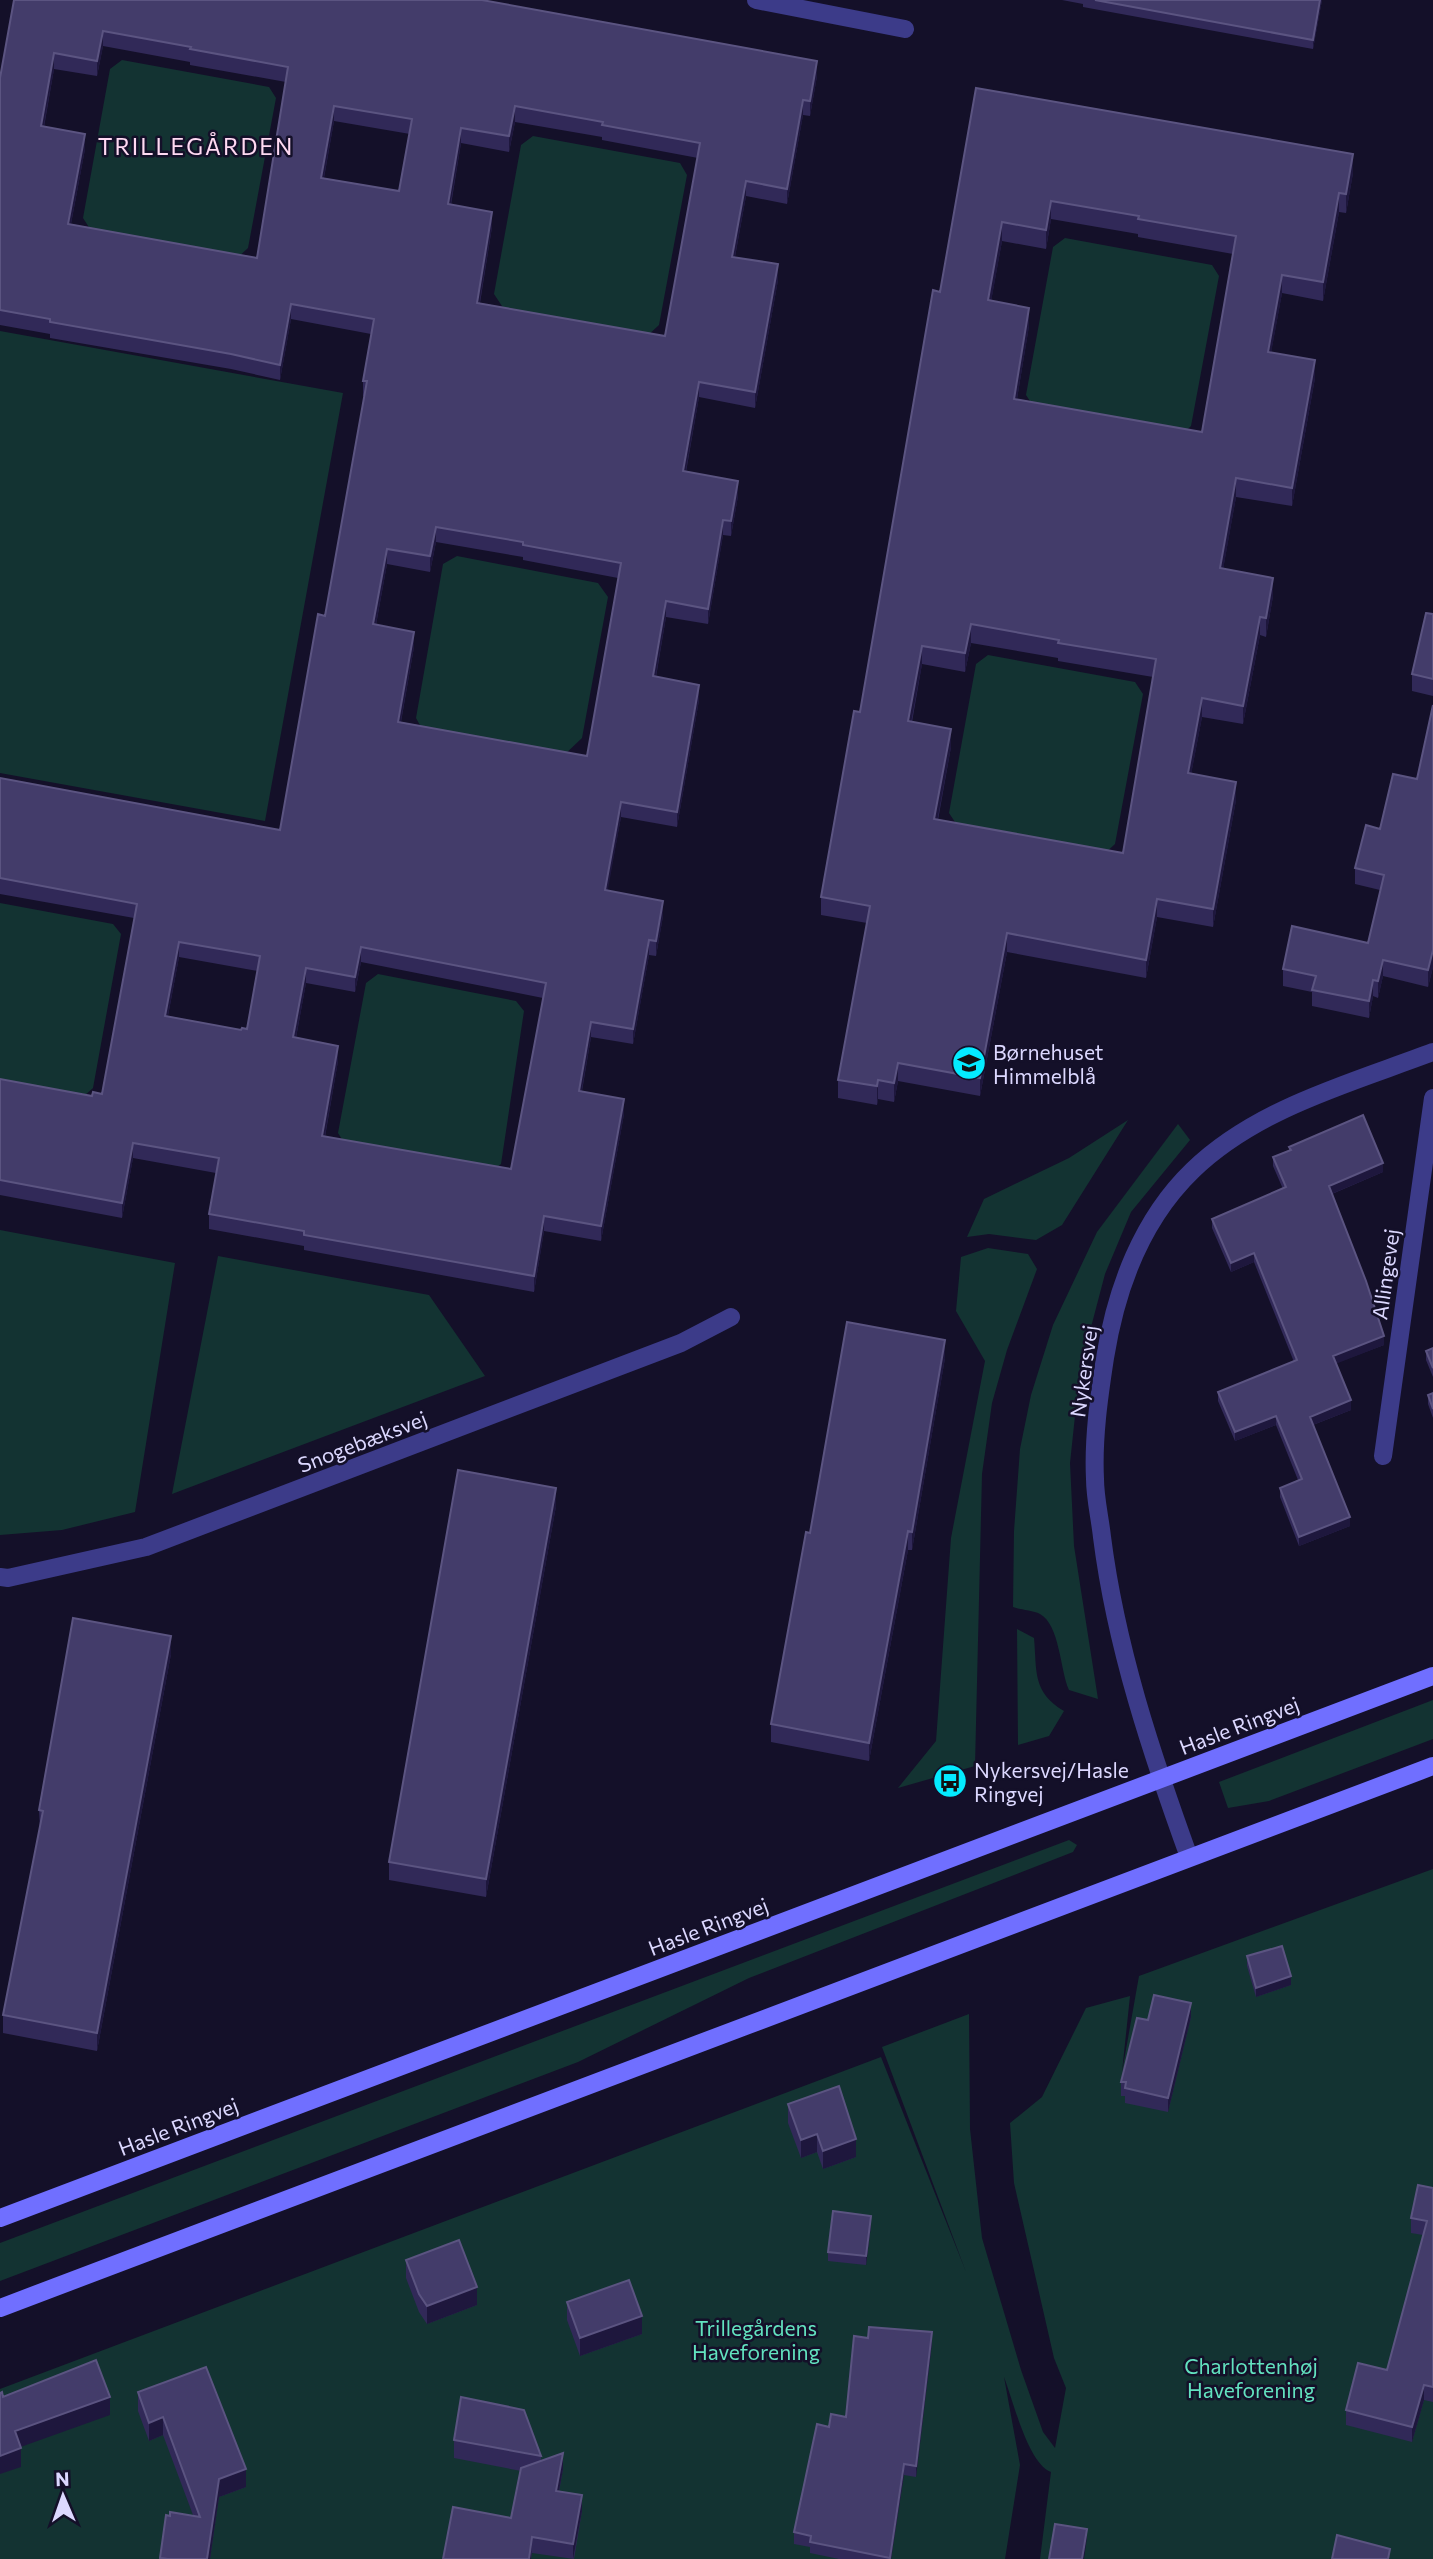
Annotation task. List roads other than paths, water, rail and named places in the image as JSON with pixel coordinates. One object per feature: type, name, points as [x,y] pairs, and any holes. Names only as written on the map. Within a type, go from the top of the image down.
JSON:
[{"type":"main road","name":"Hasle Ringvej","points":[[0,2218],[1433,1676]]},
{"type":"main road","points":[[0,2308],[1433,1766]]},
{"type":"street","points":[[756,0],[905,29]]},
{"type":"street","name":"Nykersvej","points":[[1189,1857],[1135,1699],[1107,1578],[1095,1479],[1100,1392],[1115,1306],[1144,1237],[1165,1200],[1194,1169],[1222,1146],[1270,1116],[1433,1052]]},
{"type":"street","name":"Allingevej","points":[[1383,1455],[1433,1098]]},
{"type":"street","name":"Snogebæksvej","points":[[0,1577],[146,1547],[681,1343],[731,1317]]},
{"type":"place","name":"Børnehuset Himmelblå","points":[[969,1063]]},
{"type":"place","name":"Nykersvej/Hasle Ringvej","points":[[950,1781]]},
{"type":"district","name":"TRILLEGÅRDEN","points":[[196,146]]},
{"type":"park label","name":"Trillegårdens Haveforening","points":[[756,2339]]},
{"type":"park label","name":"Charlottenhøj Haveforening","points":[[1251,2377]]}]
